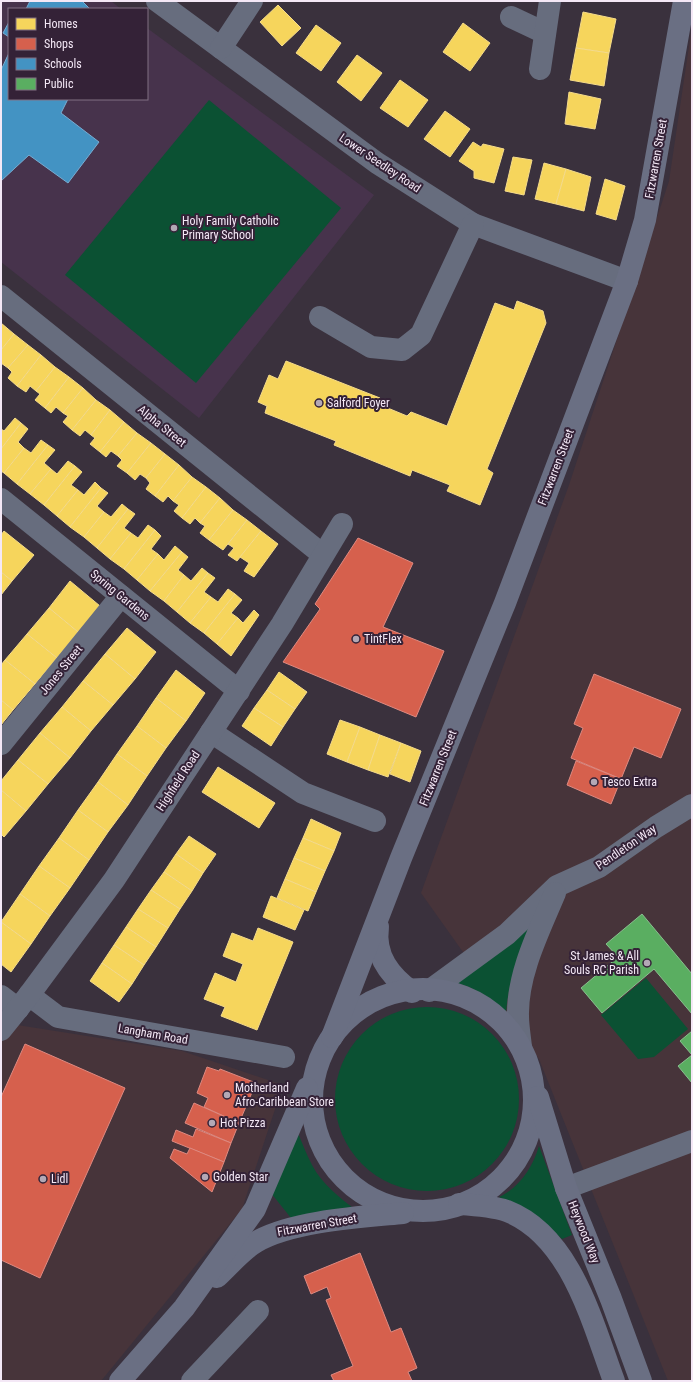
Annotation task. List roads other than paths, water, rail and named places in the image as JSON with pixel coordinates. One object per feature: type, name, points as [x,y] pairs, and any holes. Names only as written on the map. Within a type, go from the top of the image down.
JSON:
[{"type":"street","name":"Lower Seedley Road","points":[[157,1],[377,163],[473,224],[627,281]]},
{"type":"street","points":[[220,48],[252,1]]},
{"type":"street","points":[[540,69],[550,1]]},
{"type":"street","name":"Fitzwarren Street","points":[[332,1037],[404,851],[504,603],[627,281],[645,220],[684,1]]},
{"type":"street","points":[[511,17],[546,33]]},
{"type":"street","points":[[320,317],[372,347],[402,350],[421,335],[473,224]]},
{"type":"street","name":"Alpha Street","points":[[1,296],[323,555]]},
{"type":"street","name":"Spring Gardens","points":[[2,502],[239,692]]},
{"type":"street","name":"Highfield Road","points":[[1,1030],[16,1000],[114,880],[210,732],[239,692],[342,524]]},
{"type":"street","name":"Jones Street","points":[[1,744],[121,596]]},
{"type":"street","points":[[210,732],[303,793],[375,821]]},
{"type":"street","name":"Pendleton Way","points":[[420,992],[507,934],[557,886],[599,866],[656,827],[692,805]]},
{"type":"street","points":[[521,1047],[503,1023],[486,1009],[464,998],[420,992],[393,995],[373,1002],[351,1016],[332,1037],[318,1062],[314,1074],[310,1109],[323,1152],[336,1170],[355,1188],[376,1200],[400,1208],[430,1210],[459,1204],[477,1196],[500,1180],[520,1158],[536,1111],[533,1080],[521,1047],[518,1016],[519,997],[529,958],[557,886]]},
{"type":"street","name":"Fitzwarren Street","points":[[379,918],[376,938],[380,955],[386,967],[396,980],[420,992]]},
{"type":"street","name":"Langham Road","points":[[16,1000],[58,1017],[284,1057]]},
{"type":"street","name":"Fitzwarren Street","points":[[120,1381],[184,1308],[255,1209],[314,1074]]},
{"type":"street","name":"Heywood Way","points":[[533,1080],[566,1188],[611,1299],[641,1381]]},
{"type":"street","points":[[566,1188],[692,1141]]},
{"type":"street","points":[[459,1204],[485,1206],[507,1211],[541,1232],[555,1247],[567,1264],[586,1308],[614,1381]]},
{"type":"street","name":"Fitzwarren Street","points":[[184,1308],[254,1243],[272,1234],[291,1228],[358,1218],[430,1210]]},
{"type":"street","points":[[192,1381],[258,1311]]},
{"type":"place","name":"Holy Family Catholic Primary School","points":[[174,228]]},
{"type":"place","name":"Salford Foyer","points":[[319,403]]},
{"type":"place","name":"TintFlex","points":[[356,639]]},
{"type":"place","name":"Tesco Extra","points":[[594,782]]},
{"type":"place","name":"St James & All Souls RC Parish","points":[[647,963]]},
{"type":"place","name":"Motherland Afro-Caribbean Store","points":[[227,1095]]},
{"type":"place","name":"Hot Pizza","points":[[212,1123]]},
{"type":"place","name":"Golden Star","points":[[205,1177]]},
{"type":"place","name":"Lidl","points":[[43,1179]]}]
